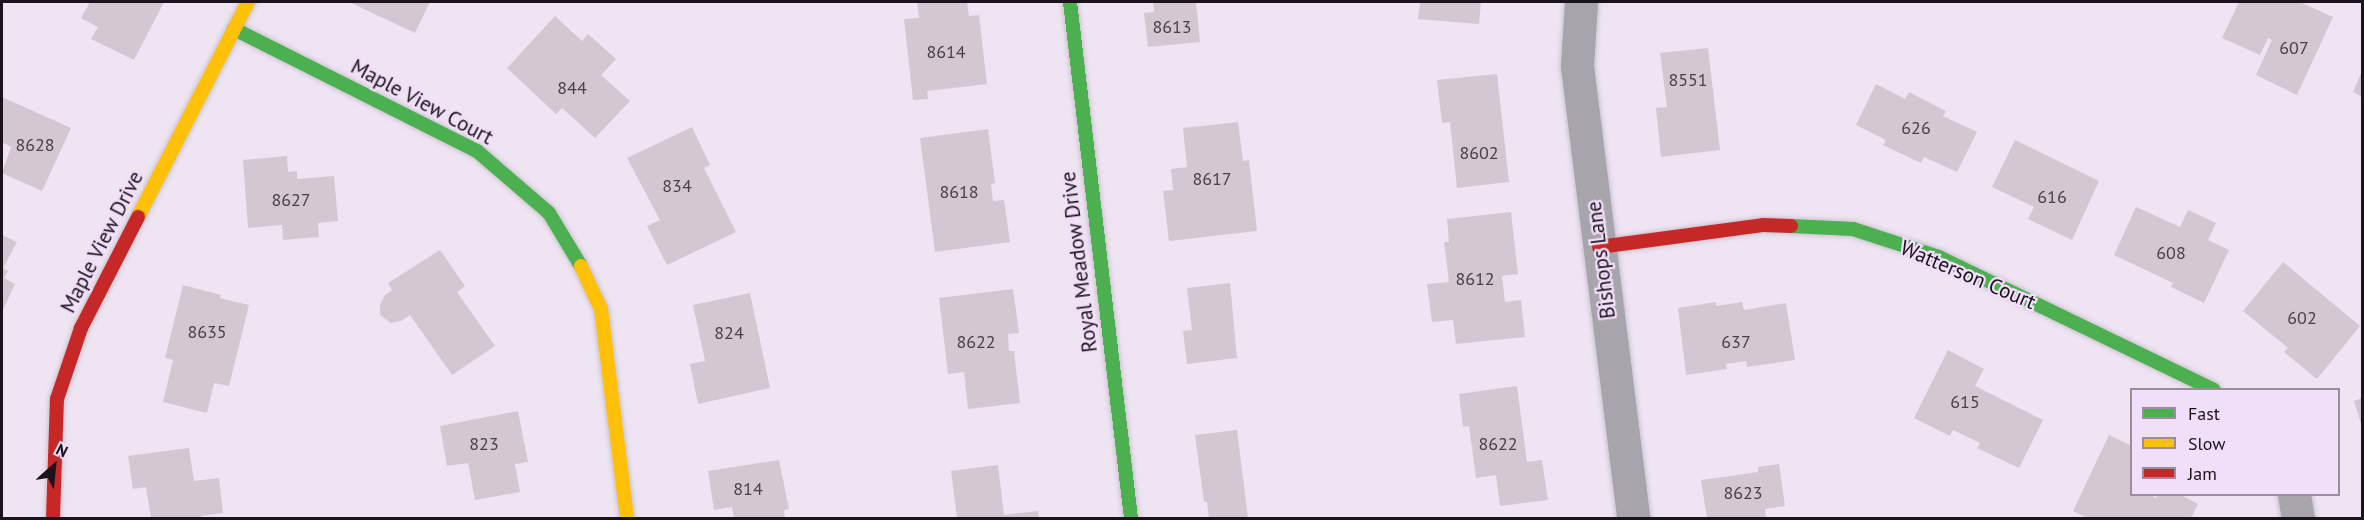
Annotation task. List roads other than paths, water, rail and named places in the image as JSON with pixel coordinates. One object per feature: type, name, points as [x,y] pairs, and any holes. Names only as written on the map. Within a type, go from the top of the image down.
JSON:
[{"type":"street","name":"Maple View Drive","points":[[53,519],[57,399],[81,328],[248,2]]},
{"type":"street","name":"Royal Meadow Drive","points":[[1070,2],[1131,519]]},
{"type":"street","name":"Bishops Lane","points":[[1581,2],[1577,66],[1633,519]]},
{"type":"street","name":"Maple View Court","points":[[234,29],[477,151],[549,213],[575,252],[601,309],[627,519]]},
{"type":"street","name":"Watterson Court","points":[[1599,247],[1763,225],[1853,229],[1939,257],[2210,388]]},
{"type":"street","points":[[2294,496],[2298,519]]}]
